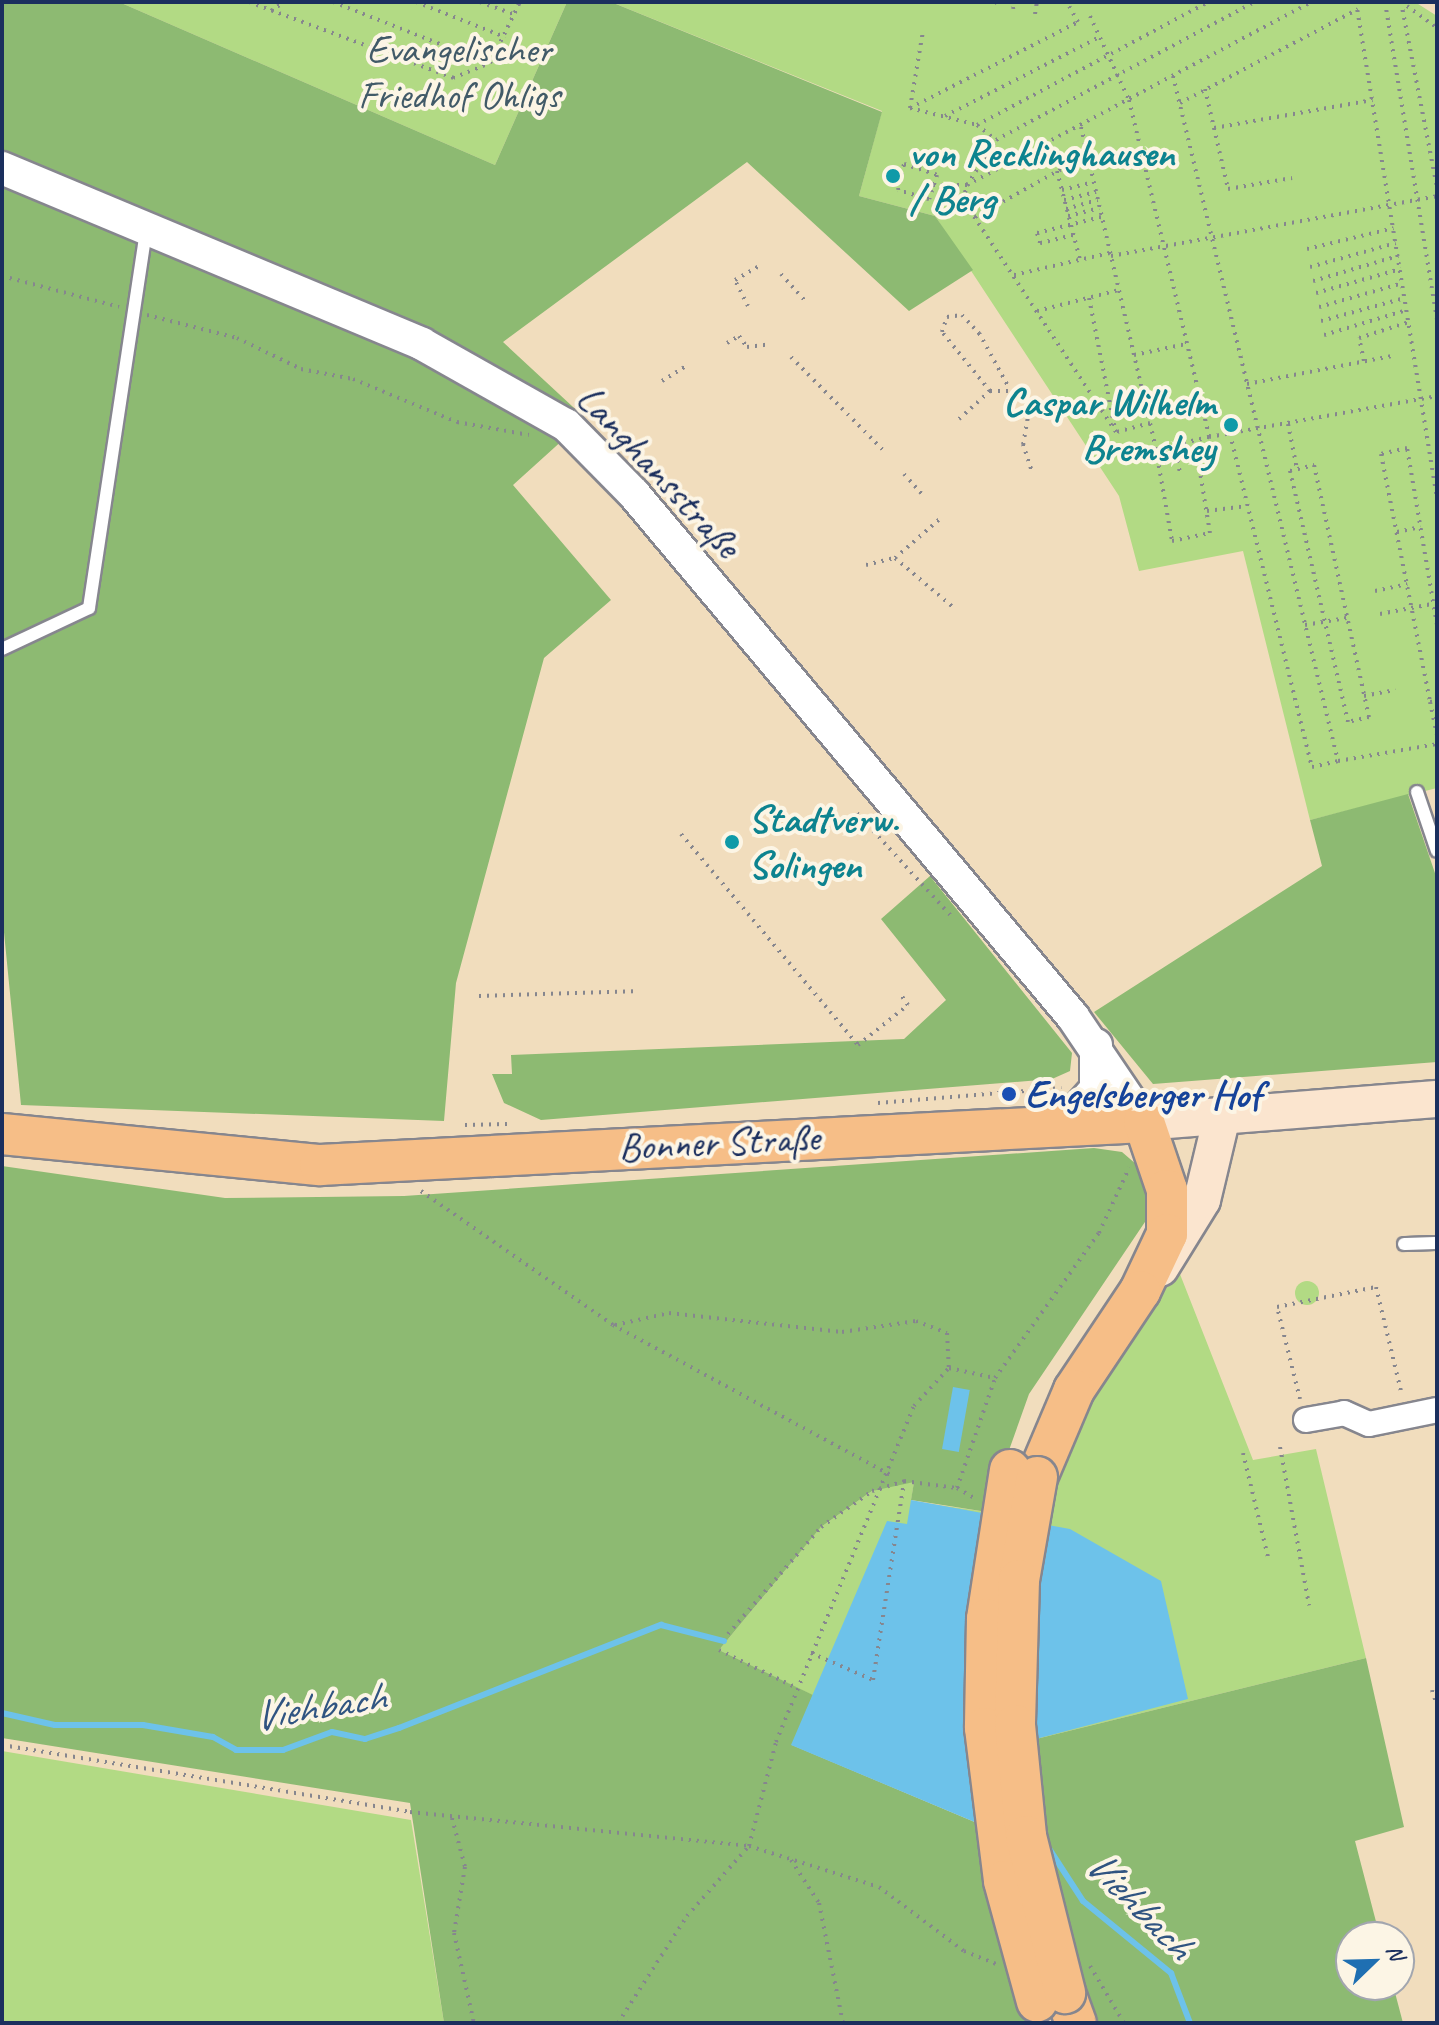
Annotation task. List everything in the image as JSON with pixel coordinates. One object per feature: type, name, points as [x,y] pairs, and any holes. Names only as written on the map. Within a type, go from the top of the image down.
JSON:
[{"type":"main road","name":"Bonner Straße","points":[[2,1134],[320,1165],[1067,1106],[1139,1140],[1222,1116],[1437,1099]]},
{"type":"main road","points":[[1024,1474],[1074,1390],[1197,1212],[1219,1153],[1222,1116]]},
{"type":"main road","points":[[1139,1140],[1169,1208],[1167,1234],[1140,1291]]},
{"type":"main road","points":[[1061,2001],[1026,1836],[1015,1725],[1024,1474],[1053,1376],[1169,1208]]},
{"type":"street","name":"Langhansstraße","points":[[2,168],[147,224],[422,344],[566,425],[634,494],[1096,1045],[1139,1140]]},
{"type":"street","points":[[1067,1106],[1096,1089],[1096,1045]]},
{"type":"street","points":[[1306,1420],[1344,1413],[1369,1424],[1437,1410]]},
{"type":"lane","points":[[2,649],[89,608],[147,224]]},
{"type":"lane","points":[[1417,792],[1437,851]]},
{"type":"lane","points":[[1404,1244],[1437,1243]]},
{"type":"path","points":[[249,2],[440,77],[466,76],[489,63],[505,37],[520,2]]},
{"type":"path","points":[[271,11],[284,2]]},
{"type":"path","points":[[333,2],[489,63]]},
{"type":"path","points":[[416,2],[505,37]]},
{"type":"path","points":[[480,2],[515,15]]},
{"type":"path","points":[[1013,9],[1015,2]]},
{"type":"path","points":[[1035,14],[1037,2]]},
{"type":"path","points":[[910,108],[1078,22],[1067,2]]},
{"type":"path","points":[[977,125],[1208,2]]},
{"type":"path","points":[[1116,432],[963,200],[967,185],[996,140],[1254,2]]},
{"type":"path","points":[[933,185],[967,185],[1311,2]]},
{"type":"path","points":[[1356,2],[1437,498]]},
{"type":"path","points":[[1385,2],[1437,320]]},
{"type":"path","points":[[1403,3],[1437,28]]},
{"type":"path","points":[[1403,3],[1437,188]]},
{"type":"path","points":[[1180,103],[1358,9]]},
{"type":"path","points":[[1090,16],[1129,100],[1209,437]]},
{"type":"path","points":[[910,108],[923,31]]},
{"type":"path","points":[[945,116],[1101,36]]},
{"type":"path","points":[[1173,76],[1338,761]]},
{"type":"path","points":[[1205,89],[1228,189],[1292,178]]},
{"type":"path","points":[[1214,128],[1373,100]]},
{"type":"path","points":[[910,108],[977,125],[996,140]]},
{"type":"path","points":[[1081,127],[1156,449],[1172,541],[1210,533],[1195,441]]},
{"type":"path","points":[[975,217],[1087,155]]},
{"type":"path","points":[[904,164],[937,175],[933,185],[929,199],[898,190],[904,164]]},
{"type":"path","points":[[1057,171],[1080,260]]},
{"type":"path","points":[[1062,190],[1093,182]]},
{"type":"path","points":[[1064,200],[1096,192]]},
{"type":"path","points":[[1014,275],[1212,233],[1437,196]]},
{"type":"path","points":[[1066,209],[1098,200]]},
{"type":"path","points":[[1068,216],[1099,208]]},
{"type":"path","points":[[1073,235],[1040,243],[1037,233],[1101,217]]},
{"type":"path","points":[[1307,249],[1394,228]]},
{"type":"path","points":[[1310,267],[1396,243]]},
{"type":"path","points":[[1313,281],[1398,256]]},
{"type":"path","points":[[748,306],[735,280],[761,265]]},
{"type":"path","points":[[1316,293],[1401,269]]},
{"type":"path","points":[[781,274],[805,301]]},
{"type":"path","points":[[2,276],[237,338],[301,369],[353,379],[457,422],[508,432]]},
{"type":"path","points":[[1319,307],[1403,283]]},
{"type":"path","points":[[1037,311],[1119,290]]},
{"type":"path","points":[[1089,298],[1116,432]]},
{"type":"path","points":[[1321,321],[1405,298]]},
{"type":"path","points":[[1324,335],[1407,310]]},
{"type":"path","points":[[988,392],[942,332],[947,317],[962,315],[979,333],[1008,386],[1027,404],[1024,458],[1032,472]]},
{"type":"path","points":[[1364,361],[1359,338],[1409,322]]},
{"type":"path","points":[[727,343],[739,336],[747,347],[770,344]]},
{"type":"path","points":[[1134,355],[1187,344]]},
{"type":"path","points":[[1247,384],[1393,356]]},
{"type":"path","points":[[791,357],[883,450]]},
{"type":"path","points":[[662,381],[688,365]]},
{"type":"path","points":[[959,419],[988,392],[1008,386]]},
{"type":"path","points":[[1156,449],[1437,396]]},
{"type":"path","points":[[1116,432],[1150,423]]},
{"type":"path","points":[[1288,424],[1297,469]]},
{"type":"path","points":[[1230,434],[1312,767],[1437,744]]},
{"type":"path","points":[[1175,445],[1180,473]]},
{"type":"path","points":[[1437,625],[1407,448],[1381,454],[1437,736]]},
{"type":"path","points":[[1314,465],[1369,717],[1348,722],[1290,471],[1297,469],[1314,465]]},
{"type":"path","points":[[904,474],[925,497]]},
{"type":"path","points":[[1207,511],[1247,506]]},
{"type":"path","points":[[866,565],[895,558],[942,517]]},
{"type":"path","points":[[1397,532],[1420,527]]},
{"type":"path","points":[[895,558],[954,608]]},
{"type":"path","points":[[1375,591],[1407,584]]},
{"type":"path","points":[[1380,614],[1435,603]]},
{"type":"path","points":[[1305,625],[1347,618]]},
{"type":"path","points":[[1364,696],[1395,690]]},
{"type":"path","points":[[1430,702],[1437,701]]},
{"type":"path","points":[[857,813],[913,877]]},
{"type":"path","points":[[681,834],[858,1045],[908,1005],[901,995]]},
{"type":"path","points":[[479,996],[634,991]]},
{"type":"path","points":[[872,1104],[1067,1106]]},
{"type":"path","points":[[454,1126],[512,1126]]},
{"type":"path","points":[[957,1488],[995,1378],[1099,1233],[1139,1140]]},
{"type":"path","points":[[421,1191],[613,1325],[890,1475]]},
{"type":"path","points":[[1306,1420],[1277,1307],[1376,1287],[1407,1416]]},
{"type":"path","points":[[613,1325],[669,1313],[842,1332],[916,1321],[947,1333],[949,1368],[914,1406],[886,1486],[797,1688],[749,1846],[687,1916],[618,2023]]},
{"type":"path","points":[[949,1368],[995,1378]]},
{"type":"path","points":[[1280,1447],[1309,1605]]},
{"type":"path","points":[[1243,1453],[1268,1557]]},
{"type":"path","points":[[811,1653],[873,1680],[904,1481]]},
{"type":"path","points":[[728,1634],[821,1527],[886,1486],[904,1481],[957,1488],[989,1506]]},
{"type":"path","points":[[719,1650],[797,1688]]},
{"type":"path","points":[[1432,1690],[1437,1705]]},
{"type":"path","points":[[2,1745],[452,1818],[749,1846],[879,1887],[964,1951],[1004,1965]]},
{"type":"path","points":[[452,1818],[465,1867],[454,1933],[474,2023]]},
{"type":"path","points":[[790,1858],[819,1903],[843,2023]]},
{"type":"path","points":[[1061,2001],[1095,1968],[1124,2023]]},
{"type":"green space","points":[[2,2],[119,2],[495,165],[567,2],[611,2],[882,112],[859,196],[935,216],[973,270],[909,311],[747,162],[503,342],[586,419],[513,485],[611,600],[544,658],[456,983],[444,1121],[21,1105],[2,912]]},
{"type":"green space","name":"Evangelischer Friedhof Ohligs","points":[[119,2],[567,2],[495,165]]},
{"type":"green space","name":"Evangelischer Friedhof Ohligs","points":[[611,2],[1415,2],[1437,16],[1437,788],[1310,820],[1243,551],[1139,571],[1119,496],[935,216],[859,196],[882,111]]},
{"type":"green space","points":[[1408,794],[1437,879],[1437,1062],[1153,1084],[1094,1012],[1322,866],[1310,820]]},
{"type":"green space","points":[[930,876],[1072,1053],[1070,1071],[1052,1079],[541,1120],[504,1103],[492,1074],[512,1074],[511,1055],[904,1039],[946,1000],[881,919]]},
{"type":"green space","points":[[1094,1148],[1122,1152],[1144,1171],[1149,1216],[1029,1394],[987,1512],[911,1500],[914,1482],[872,1491],[821,1527],[719,1650],[813,1695],[792,1745],[977,1823],[1027,2023],[444,2023],[410,1803],[2,1738],[2,1166],[225,1198],[404,1196]]},
{"type":"green space","points":[[1176,1264],[1253,1460],[1316,1449],[1366,1658],[1032,1740],[1041,1544],[1065,1438]]},
{"type":"green space","points":[[1307,1281],[1315,1285],[1319,1293],[1315,1301],[1307,1305],[1299,1301],[1295,1293],[1299,1285]]},
{"type":"green space","points":[[904,1481],[914,1482],[911,1501],[987,1512],[791,1745],[812,1695],[719,1650],[821,1527],[872,1491]]},
{"type":"green space","points":[[1366,1658],[1404,1827],[1355,1841],[1376,1921],[1335,1921],[1335,2001],[1397,2001],[1403,2023],[1094,2023],[1056,1905],[1032,1740]]},
{"type":"green space","points":[[2,1751],[411,1820],[444,2023],[2,2023]]},
{"type":"water","points":[[953,1387],[970,1390],[959,1452],[942,1449]]},
{"type":"water","points":[[911,1500],[1070,1529],[1161,1581],[1188,1699],[1032,1740],[977,1823],[791,1745],[887,1521],[907,1524]]},
{"type":"waterway","name":"Viehbach","points":[[2,1713],[55,1725],[143,1725],[213,1737],[236,1750],[283,1750],[332,1732],[365,1739],[399,1728],[661,1625],[724,1641]]},
{"type":"waterway","name":"Viehbach","points":[[1048,1847],[1083,1901],[1171,1973],[1190,2023]]},
{"type":"place","name":"von Recklinghausen / Berg","points":[[893,176]]},
{"type":"place","name":"Caspar Wilhelm Bremshey","points":[[1231,425]]},
{"type":"place","name":"Stadtverw. Solingen","points":[[732,842]]},
{"type":"place","name":"Engelsberger Hof","points":[[1009,1094]]}]
